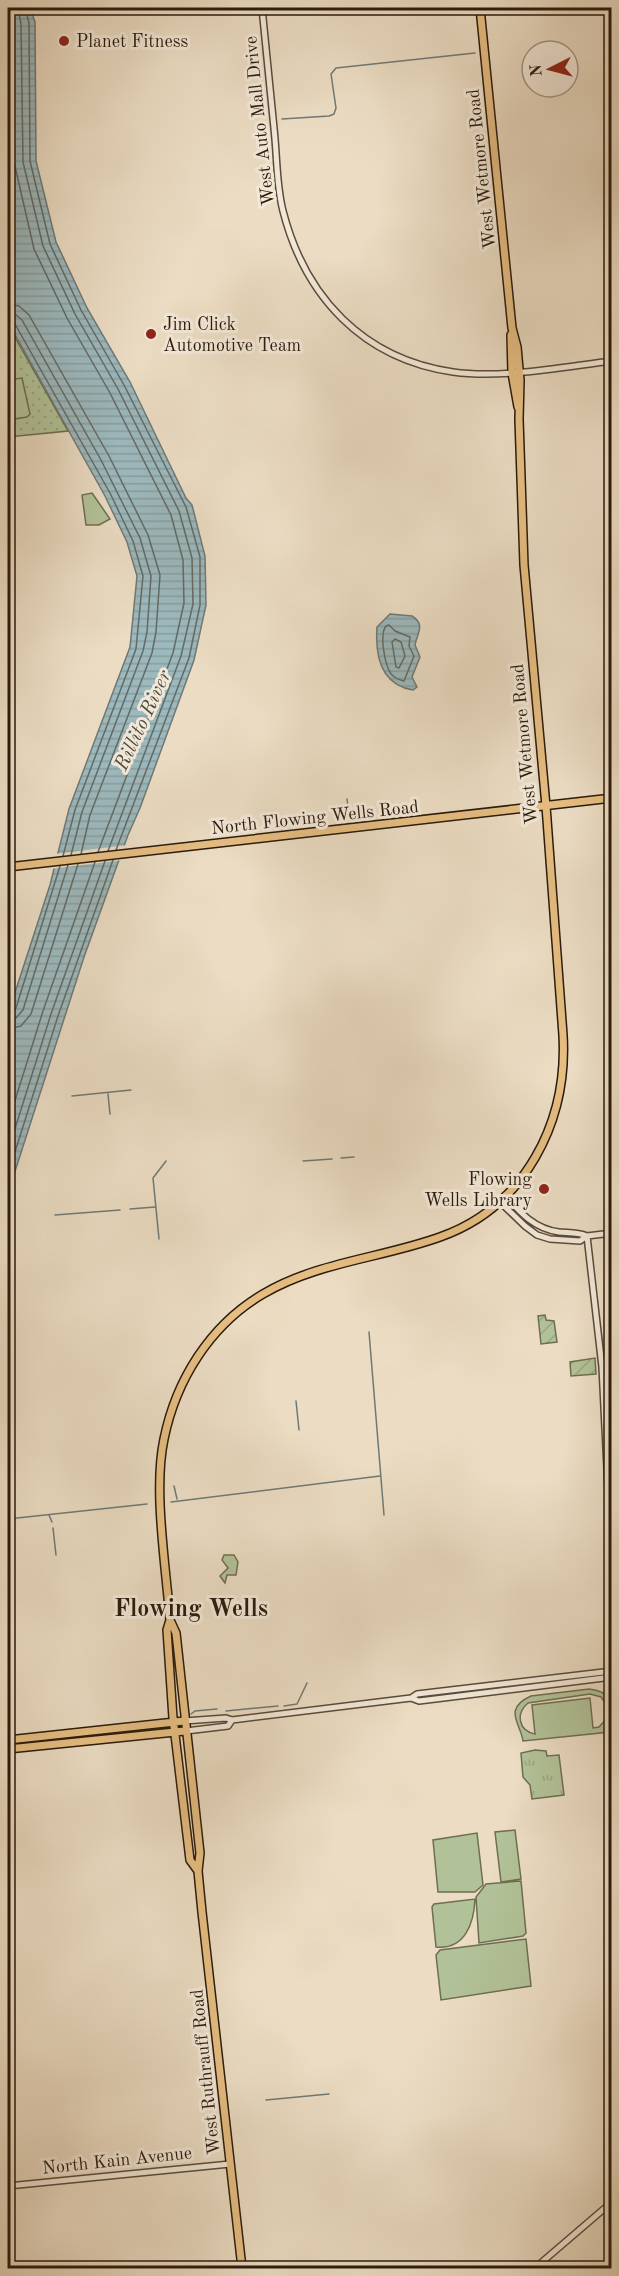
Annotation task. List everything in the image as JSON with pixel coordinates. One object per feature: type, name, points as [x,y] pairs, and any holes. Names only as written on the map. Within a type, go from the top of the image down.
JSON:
[{"type":"main road","name":"West Wetmore Road","points":[[480,8],[512,328],[510,348],[516,372],[524,565],[546,806],[563,1049],[562,1072]]},
{"type":"main road","name":"North Flowing Wells Road","points":[[8,867],[612,798]]},
{"type":"main road","name":"West Ruthrauff Road","points":[[242,2268],[198,1871],[200,1853],[176,1633],[170,1620],[161,1512],[163,1441],[183,1380],[198,1355],[239,1311],[279,1286],[332,1267],[441,1237],[468,1223],[502,1198],[524,1173],[542,1146],[559,1099],[562,1072]]},
{"type":"main road","name":"West Ruthrauff Road","points":[[170,1620],[167,1630],[174,1732],[190,1860],[198,1871]]},
{"type":"main road","points":[[8,1740],[184,1721]]},
{"type":"main road","points":[[8,1749],[185,1731]]},
{"type":"street","name":"West Auto Mall Drive","points":[[262,8],[282,209],[293,244],[309,278],[342,320],[384,350],[415,362],[453,372],[492,374],[612,361]]},
{"type":"street","points":[[502,1198],[517,1220],[537,1235],[550,1239],[580,1241],[587,1236],[612,1233]]},
{"type":"street","points":[[587,1236],[603,1374],[612,1569]]},
{"type":"street","points":[[184,1721],[226,1718],[232,1720],[411,1698],[417,1694],[611,1672]]},
{"type":"street","points":[[185,1731],[228,1726],[232,1720]]},
{"type":"street","name":"North Kain Avenue","points":[[8,2186],[230,2164]]},
{"type":"street","points":[[535,2268],[612,2202]]},
{"type":"green space","points":[[8,325],[68,431],[8,437]]},
{"type":"green space","points":[[22,378],[30,414],[27,417],[8,420],[8,380]]},
{"type":"green space","points":[[92,493],[110,519],[99,525],[86,525],[82,495]]},
{"type":"green space","points":[[545,1315],[546,1320],[554,1321],[557,1342],[541,1344],[538,1316]]},
{"type":"green space","points":[[595,1358],[596,1374],[571,1376],[570,1362]]},
{"type":"green space","points":[[224,1555],[234,1555],[238,1562],[236,1575],[227,1575],[225,1583],[220,1576],[228,1568],[222,1560]]},
{"type":"green space","points":[[589,1689],[605,1694],[610,1704],[610,1732],[523,1741],[515,1711],[522,1701],[531,1696]],"holes":[[[590,1694],[601,1697],[608,1707],[607,1718],[599,1727],[593,1728],[590,1698],[532,1705],[535,1734],[522,1726],[521,1712],[528,1703]]]},
{"type":"green space","points":[[535,1750],[546,1751],[547,1756],[559,1755],[564,1795],[532,1799],[530,1785],[523,1777],[521,1753]]},
{"type":"green space","points":[[515,1830],[521,1879],[501,1882],[495,1832]]},
{"type":"green space","points":[[477,1833],[483,1885],[475,1892],[438,1892],[433,1840]]},
{"type":"green space","points":[[521,1881],[526,1933],[523,1936],[479,1943],[476,1897],[486,1884]]},
{"type":"green space","points":[[475,1899],[473,1917],[466,1933],[454,1944],[436,1947],[432,1907],[434,1904]]},
{"type":"green space","points":[[526,1939],[531,1986],[441,2000],[436,1955],[440,1950]]},
{"type":"water","name":"Rillito River","points":[[8,8],[30,8],[35,22],[36,161],[56,242],[87,308],[130,382],[186,498],[192,505],[205,556],[206,605],[194,660],[84,957],[8,1193],[8,1014],[50,885],[69,809],[130,647],[137,576],[127,542],[105,496],[8,322]]},
{"type":"water","points":[[390,614],[412,616],[420,626],[415,645],[420,657],[412,677],[417,687],[413,690],[394,682],[382,668],[377,648],[377,627]]},
{"type":"pier","points":[[128,845],[123,860],[50,869],[54,854]]},
{"type":"waterway","points":[[282,119],[334,114],[336,108],[331,74],[336,68],[475,53]]},
{"type":"waterway","points":[[347,799],[349,816]]},
{"type":"waterway","points":[[72,1096],[131,1090]]},
{"type":"waterway","points":[[108,1094],[110,1114]]},
{"type":"waterway","points":[[341,1158],[354,1157]]},
{"type":"waterway","points":[[303,1161],[332,1159]]},
{"type":"waterway","points":[[159,1239],[153,1178],[166,1161]]},
{"type":"waterway","points":[[130,1209],[155,1207]]},
{"type":"waterway","points":[[55,1215],[120,1210]]},
{"type":"waterway","points":[[369,1332],[384,1515]]},
{"type":"waterway","points":[[296,1401],[299,1430]]},
{"type":"waterway","points":[[171,1502],[380,1476]]},
{"type":"waterway","points":[[174,1486],[177,1499]]},
{"type":"waterway","points":[[8,1519],[147,1504]]},
{"type":"waterway","points":[[49,1515],[52,1522]]},
{"type":"waterway","points":[[8,1519],[9,1527]]},
{"type":"waterway","points":[[53,1528],[56,1555]]},
{"type":"waterway","points":[[11,1532],[14,1559]]},
{"type":"waterway","points":[[284,1706],[297,1704],[307,1683]]},
{"type":"waterway","points":[[226,1711],[278,1706]]},
{"type":"waterway","points":[[191,1714],[195,1711],[217,1709]]},
{"type":"waterway","points":[[266,2100],[329,2094]]},
{"type":"place","name":"Planet Fitness","points":[[64,41]]},
{"type":"place","name":"Jim Click Automotive Team","points":[[151,334]]},
{"type":"place","name":"Flowing Wells Library","points":[[544,1189]]},
{"type":"district","name":"Flowing Wells","points":[[191,1608]]}]
